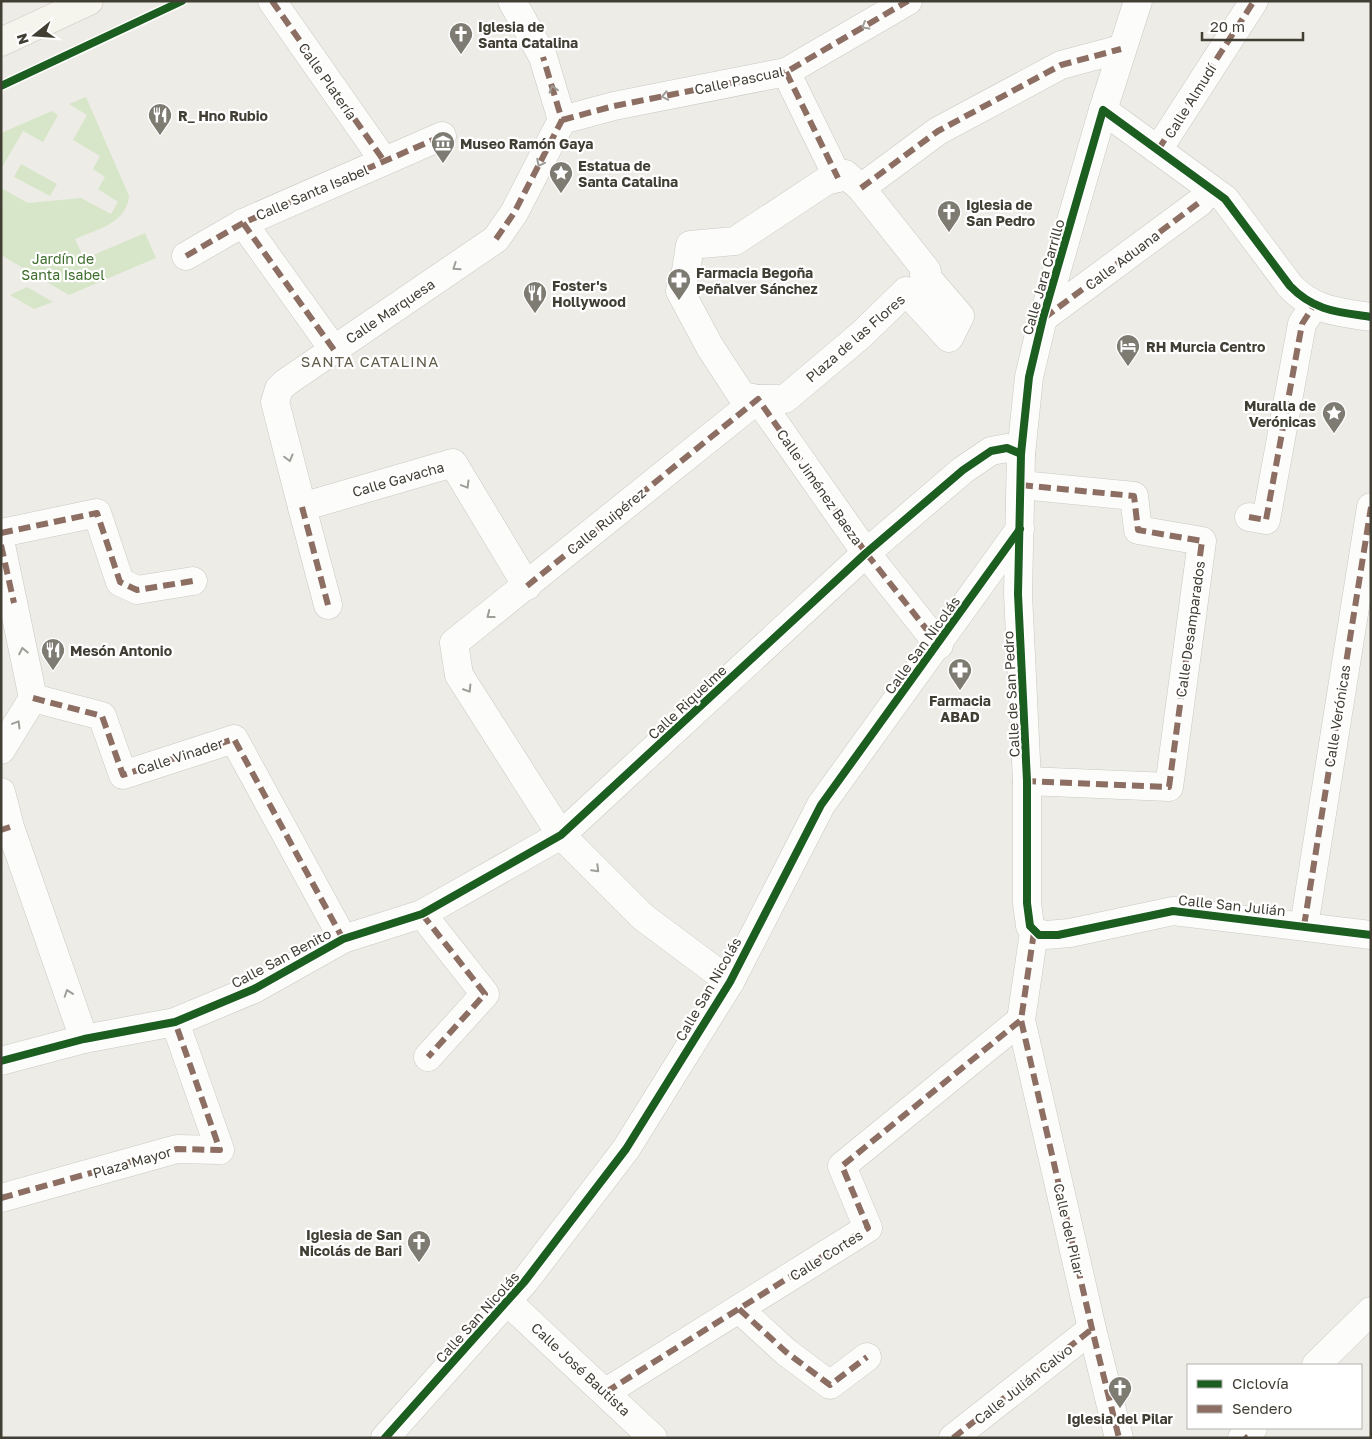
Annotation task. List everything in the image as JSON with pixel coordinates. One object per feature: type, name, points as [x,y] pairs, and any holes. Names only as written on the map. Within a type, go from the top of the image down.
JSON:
[{"type":"main road","points":[[1,42],[89,1]]},
{"type":"street","name":"Calle Platería","points":[[272,1],[384,161]]},
{"type":"street","points":[[512,1],[544,58],[562,120]]},
{"type":"street","name":"Calle Pascual","points":[[562,120],[614,106],[786,72],[908,1]]},
{"type":"street","name":"Calle Jara Carrillo","points":[[1021,454],[1029,376],[1043,318],[1121,49],[1138,1]]},
{"type":"street","name":"Calle Almudí","points":[[1158,150],[1254,1]]},
{"type":"street","points":[[786,72],[849,183],[938,131],[1061,65],[1121,49]]},
{"type":"street","points":[[1103,110],[1224,198],[1290,286],[1301,297],[1314,305],[1328,310],[1371,317]]},
{"type":"street","name":"Calle Marquesa","points":[[302,507],[275,402],[279,388],[496,239],[514,213],[562,120]]},
{"type":"street","name":"Calle Santa Isabel","points":[[186,256],[243,222],[442,136]]},
{"type":"street","name":"Plaza de las Flores","points":[[826,181],[849,183],[927,271],[924,274],[960,316],[949,338],[906,291],[862,334],[785,399],[758,399],[742,396],[710,347],[680,291],[686,271],[690,245],[735,240],[826,181]]},
{"type":"street","name":"Calle Aduana","points":[[1043,318],[1200,202]]},
{"type":"street","points":[[243,222],[334,350]]},
{"type":"street","points":[[1249,517],[1266,520],[1302,324],[1314,305]]},
{"type":"street","name":"Calle Jiménez Baeza","points":[[758,399],[866,553],[938,645]]},
{"type":"street","name":"Calle Ruipérez","points":[[561,835],[459,675],[454,643],[758,399]]},
{"type":"street","name":"Calle Riquelme","points":[[343,939],[422,914],[561,835],[866,553],[979,457],[992,450],[1007,448],[1021,454]]},
{"type":"street","name":"Calle de San Pedro","points":[[1021,454],[1018,594],[1027,782],[1027,903],[1030,926],[1034,932],[1021,1020]]},
{"type":"street","name":"Calle Gavacha","points":[[302,507],[453,463],[527,586]]},
{"type":"street","name":"Calle Desamparados","points":[[1021,485],[1134,496],[1138,530],[1202,541],[1168,787],[1027,782]]},
{"type":"street","points":[[302,507],[328,605]]},
{"type":"street","name":"Calle Verónicas","points":[[1304,926],[1371,507]]},
{"type":"street","points":[[1,533],[97,512],[120,582],[137,590],[193,581]]},
{"type":"street","name":"Calle San Nicolás","points":[[385,1438],[508,1302],[545,1258],[626,1149],[730,982],[821,805],[1020,530]]},
{"type":"street","points":[[1,545],[8,605],[33,698],[1,750]]},
{"type":"street","name":"Calle Vinader","points":[[33,698],[102,716],[123,775],[234,739],[343,939]]},
{"type":"street","points":[[1,792],[6,829],[84,1039]]},
{"type":"street","points":[[561,835],[643,917],[730,982]]},
{"type":"street","name":"Calle San Julián","points":[[1034,932],[1046,936],[1070,933],[1173,911],[1371,935]]},
{"type":"street","points":[[422,914],[485,994],[428,1057]]},
{"type":"street","name":"Calle San Benito","points":[[1,1061],[84,1039],[175,1022],[254,989],[343,939]]},
{"type":"street","name":"Calle Cortes","points":[[606,1392],[868,1228],[842,1166],[1021,1020]]},
{"type":"street","name":"Calle del Pilar","points":[[1021,1020],[1092,1330],[1119,1438]]},
{"type":"street","name":"Plaza Mayor","points":[[1,1198],[178,1149],[220,1150],[175,1022]]},
{"type":"street","name":"Calle José Bautista","points":[[508,1302],[653,1438]]},
{"type":"street","points":[[739,1309],[786,1352],[830,1385],[867,1357]]},
{"type":"street","points":[[1317,1364],[1371,1311]]},
{"type":"street","name":"Calle Julián Calvo","points":[[959,1433],[1092,1330]]},
{"type":"green space","points":[[86,97],[129,196],[127,205],[116,219],[101,228],[75,239],[84,259],[145,233],[156,258],[69,295],[1,255],[1,206],[4,205],[1,203],[1,188],[28,203],[81,198],[111,214],[118,202],[98,189],[105,177],[93,169],[100,156],[73,140],[87,115],[69,104]]},
{"type":"green space","points":[[52,111],[58,115],[43,142],[23,131],[1,169],[1,133]]},
{"type":"green space","points":[[21,164],[57,184],[50,196],[14,177]]},
{"type":"green space","name":"Jardín de Santa Isabel","points":[[27,287],[53,302],[34,309],[10,295]]},
{"type":"marked path","points":[[272,1],[384,161]]},
{"type":"marked path","points":[[562,120],[614,106],[786,72],[908,1]]},
{"type":"marked path","points":[[1158,150],[1254,1]]},
{"type":"marked path","points":[[861,188],[938,131],[1061,65],[1121,49]]},
{"type":"marked path","points":[[496,239],[514,213],[562,120],[543,57]]},
{"type":"marked path","points":[[786,72],[838,178]]},
{"type":"marked path","points":[[186,256],[243,223],[442,136]]},
{"type":"marked path","points":[[1044,318],[1200,202]]},
{"type":"marked path","points":[[243,223],[334,350]]},
{"type":"marked path","points":[[1249,517],[1266,520],[1302,324],[1314,305]]},
{"type":"marked path","points":[[527,586],[758,399],[866,553],[939,645]]},
{"type":"marked path","points":[[1021,485],[1134,496],[1138,530],[1202,541],[1169,787],[1027,781]]},
{"type":"marked path","points":[[302,507],[328,605]]},
{"type":"marked path","points":[[1304,926],[1371,507]]},
{"type":"marked path","points":[[1,533],[97,513],[120,582],[137,590],[193,581]]},
{"type":"marked path","points":[[1,545],[14,603]]},
{"type":"marked path","points":[[33,698],[102,716],[123,775],[234,739],[343,939]]},
{"type":"marked path","points":[[1,830],[10,827]]},
{"type":"marked path","points":[[422,914],[485,994],[428,1057]]},
{"type":"marked path","points":[[1034,932],[1021,1020],[1119,1438]]},
{"type":"marked path","points":[[606,1392],[868,1228],[842,1166],[1021,1020]]},
{"type":"marked path","points":[[1,1198],[177,1149],[220,1150],[175,1022]]},
{"type":"marked path","points":[[739,1309],[786,1352],[830,1385],[867,1357]]},
{"type":"marked path","points":[[953,1438],[1092,1329]]},
{"type":"cycle path","points":[[1,86],[182,1]]},
{"type":"cycle path","points":[[1371,317],[1327,309],[1308,301],[1290,286],[1225,199],[1103,110],[1043,318],[1029,377],[1021,454],[1018,594],[1027,781],[1027,903],[1030,926],[1039,935],[1058,935],[1173,911],[1371,935]]},
{"type":"cycle path","points":[[1,1061],[84,1039],[175,1022],[254,989],[343,939],[422,914],[561,835],[866,553],[963,470],[991,451],[1007,448],[1021,454]]},
{"type":"cycle path","points":[[385,1438],[525,1281],[626,1149],[730,982],[821,805],[1020,529]]},
{"type":"place","name":"Iglesia de Santa Catalina","points":[[461,55]]},
{"type":"place","name":"R_ Hno Rubio","points":[[160,136]]},
{"type":"place","name":"Museo Ramón Gaya","points":[[443,164]]},
{"type":"place","name":"Estatua de Santa Catalina","points":[[561,194]]},
{"type":"place","name":"Iglesia de San Pedro","points":[[949,233]]},
{"type":"place","name":"Farmacia Begoña Peñalver Sánchez","points":[[679,301]]},
{"type":"place","name":"Foster's Hollywood","points":[[535,314]]},
{"type":"place","name":"RH Murcia Centro","points":[[1128,367]]},
{"type":"place","name":"Muralla de Verónicas","points":[[1334,434]]},
{"type":"place","name":"Mesón Antonio","points":[[53,671]]},
{"type":"place","name":"Farmacia ABAD","points":[[960,691]]},
{"type":"place","name":"Iglesia de San Nicolás de Bari","points":[[419,1263]]},
{"type":"place","name":"Iglesia del Pilar","points":[[1120,1409]]},
{"type":"district","name":"SANTA CATALINA","points":[[370,361]]}]
